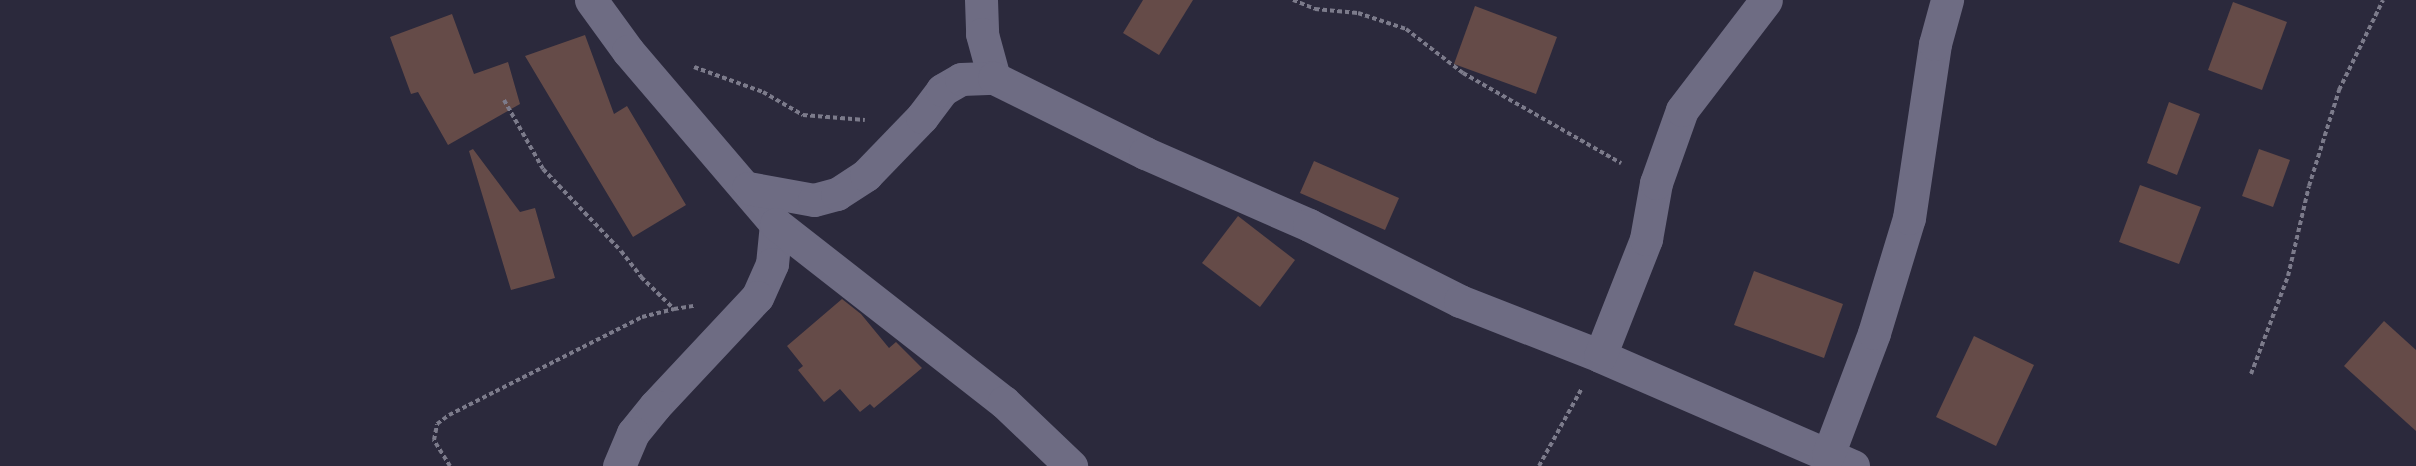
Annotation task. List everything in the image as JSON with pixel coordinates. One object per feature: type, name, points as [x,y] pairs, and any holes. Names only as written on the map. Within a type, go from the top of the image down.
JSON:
[{"type":"street","points":[[591,0],[628,51],[748,188],[776,224],[1005,402],[1071,466]]},
{"type":"street","points":[[981,0],[982,34],[994,78]]},
{"type":"street","points":[[1600,356],[1646,239],[1656,183],[1682,110],[1766,0]]},
{"type":"street","points":[[748,188],[814,200],[837,194],[866,175],[922,117],[950,84],[961,79],[994,78],[1145,153],[1309,225],[1460,301],[1600,356],[1840,461],[1874,333],[1909,218],[1935,44],[1947,0]]},
{"type":"street","points":[[619,466],[633,433],[655,406],[757,297],[772,264],[776,224]]},
{"type":"path","points":[[1293,0],[1315,9],[1358,13],[1407,30],[1463,73],[1656,183]]},
{"type":"path","points":[[2251,374],[2288,276],[2309,186],[2339,90],[2382,1],[2375,0]]},
{"type":"path","points":[[628,51],[715,72],[803,115],[858,121],[922,117]]},
{"type":"path","points":[[504,100],[543,169],[621,251],[641,278],[674,309]]},
{"type":"path","points":[[450,466],[434,440],[437,424],[449,415],[642,317],[674,309],[757,297]]},
{"type":"path","points":[[1539,466],[1600,356]]},
{"type":"building","points":[[1143,0],[1193,0],[1159,55],[1123,33]]},
{"type":"building","points":[[2233,2],[2287,22],[2262,90],[2208,70]]},
{"type":"building","points":[[1475,6],[1557,37],[1536,94],[1454,64]]},
{"type":"building","points":[[452,14],[474,74],[508,62],[520,104],[448,145],[418,92],[411,94],[390,37]]},
{"type":"building","points":[[585,35],[614,114],[627,106],[686,205],[633,237],[525,56]]},
{"type":"building","points":[[2169,102],[2200,114],[2177,175],[2147,163]]},
{"type":"building","points":[[473,149],[520,212],[535,208],[555,278],[511,290],[469,151]]},
{"type":"building","points":[[2259,149],[2290,160],[2273,207],[2242,196]]},
{"type":"building","points":[[1314,161],[1399,198],[1385,230],[1300,193]]},
{"type":"building","points":[[2140,185],[2201,207],[2179,264],[2119,242]]},
{"type":"building","points":[[1238,216],[1295,260],[1260,307],[1202,263]]},
{"type":"building","points":[[1754,271],[1843,304],[1824,358],[1734,325]]},
{"type":"building","points":[[842,299],[861,314],[889,348],[896,342],[922,368],[874,408],[870,404],[860,412],[840,389],[824,402],[798,370],[803,366],[787,346]]},
{"type":"building","points":[[2384,321],[2416,350],[2416,431],[2344,366]]},
{"type":"building","points":[[1974,336],[2034,365],[1996,446],[1936,417]]}]
